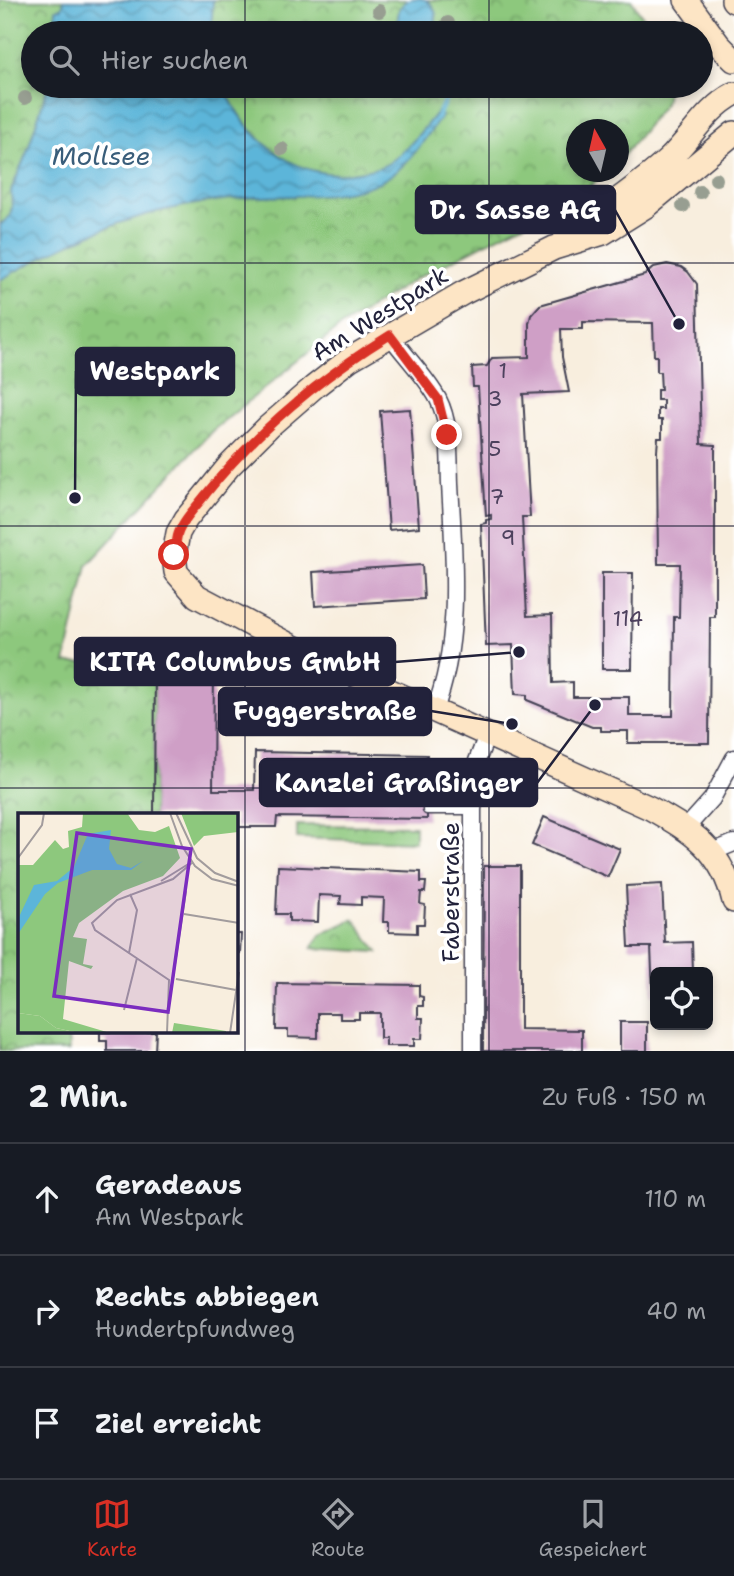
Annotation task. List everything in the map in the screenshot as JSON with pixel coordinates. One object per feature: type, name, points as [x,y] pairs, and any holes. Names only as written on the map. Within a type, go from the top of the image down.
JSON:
[{"type":"street","points":[[685,0],[701,21]]},
{"type":"street","points":[[713,37],[734,60]]},
{"type":"street","name":"Am Westpark","points":[[554,248],[593,217],[634,190],[674,153],[718,102],[734,94]]},
{"type":"street","name":"Am Westpark","points":[[732,887],[712,852],[685,828],[650,808],[295,648],[197,596],[176,572],[174,555],[178,533],[186,520],[229,466],[314,387],[351,359],[463,293],[554,248],[603,233],[646,206],[734,133]]},
{"type":"street","points":[[390,335],[438,399],[447,435],[454,554],[453,624],[444,686],[434,712]]},
{"type":"street","name":"Faberstraße","points":[[473,1051],[473,810],[477,761],[487,736]]},
{"type":"street","points":[[685,828],[712,799],[734,758]]},
{"type":"street","points":[[712,852],[734,843]]},
{"type":"lane","points":[[427,810],[473,810]]},
{"type":"green space","points":[[0,0],[631,0],[646,21],[21,21],[21,98],[666,98],[629,148],[629,119],[566,119],[566,182],[595,182],[580,195],[415,279],[340,327],[212,431],[87,565],[65,663],[155,664],[154,813],[18,813],[18,1034],[68,1034],[69,1051],[0,1051]]},
{"type":"green space","points":[[297,825],[415,826],[415,842],[297,838]]},
{"type":"green space","points":[[354,919],[378,952],[312,948],[320,935]]},
{"type":"water","points":[[410,-1],[424,-1],[435,10],[435,21],[399,21],[399,10]]},
{"type":"water","points":[[64,0],[213,0],[212,21],[56,21],[56,9],[62,8]]},
{"type":"water","name":"Mollsee","points":[[44,98],[230,98],[246,123],[276,153],[314,171],[336,174],[386,165],[409,146],[437,112],[442,116],[420,146],[394,173],[361,189],[322,195],[234,199],[160,211],[78,240],[0,280],[0,225],[10,216],[11,191]]},
{"type":"building","points":[[667,264],[681,267],[697,284],[701,444],[715,445],[715,617],[710,617],[709,743],[628,743],[628,731],[601,731],[601,727],[592,727],[527,700],[527,695],[515,694],[513,645],[486,646],[481,524],[491,519],[491,515],[486,516],[478,387],[473,387],[472,367],[487,366],[492,358],[529,357],[529,323],[531,315],[540,305],[645,275],[654,267]],"holes":[[[583,322],[653,323],[654,356],[657,356],[661,390],[657,390],[657,400],[663,400],[663,409],[658,409],[658,420],[662,420],[662,438],[658,438],[657,451],[658,564],[680,564],[679,617],[674,617],[673,716],[629,716],[629,697],[573,697],[573,682],[553,683],[552,615],[527,616],[522,517],[530,517],[523,394],[569,392],[562,357],[561,329],[583,329]]]},
{"type":"building","points":[[410,409],[419,527],[389,530],[380,411]]},
{"type":"building","points":[[422,565],[424,599],[315,606],[313,572]]},
{"type":"building","points":[[602,573],[633,573],[632,669],[602,669]]},
{"type":"building","points":[[155,664],[214,665],[213,790],[254,790],[255,752],[427,755],[427,819],[277,817],[276,827],[238,827],[238,813],[154,813]]},
{"type":"building","points":[[544,817],[620,849],[608,877],[532,845]]},
{"type":"building","points":[[278,866],[421,872],[421,882],[426,882],[425,892],[421,892],[420,904],[425,905],[424,924],[417,924],[417,933],[389,932],[389,922],[383,922],[384,898],[361,897],[361,905],[340,904],[341,896],[319,895],[318,922],[289,921],[289,914],[276,914]]},
{"type":"building","points":[[484,866],[520,866],[520,1029],[582,1030],[582,1051],[483,1051]]},
{"type":"building","points":[[662,884],[665,943],[692,942],[693,967],[652,967],[651,947],[629,947],[626,886]]},
{"type":"building","points":[[238,934],[241,934],[238,953]]},
{"type":"building","points":[[277,983],[419,985],[419,996],[423,997],[423,1006],[418,1006],[418,1018],[423,1018],[422,1039],[414,1039],[414,1046],[386,1046],[386,1038],[380,1038],[380,1013],[359,1013],[359,1019],[340,1019],[340,1013],[318,1013],[318,1038],[288,1037],[288,1030],[276,1030]]},
{"type":"building","points":[[620,1022],[647,1022],[647,1051],[620,1051]]},
{"type":"building","points":[[100,1034],[156,1034],[155,1051],[107,1051],[107,1041],[100,1041]]},
{"type":"waterway","points":[[437,118],[446,98]]},
{"type":"place","name":"Dr. Sasse AG","points":[[679,324]]},
{"type":"place","name":"Westpark","points":[[75,498]]},
{"type":"place","name":"KITA Columbus GmbH","points":[[519,652]]},
{"type":"place","name":"Kanzlei Graßinger","points":[[595,705]]},
{"type":"place","name":"Fuggerstraße","points":[[512,724]]},
{"type":"route","points":[[174,555],[178,533],[186,520],[229,466],[314,387],[351,359],[390,335],[438,399],[447,435]]}]
